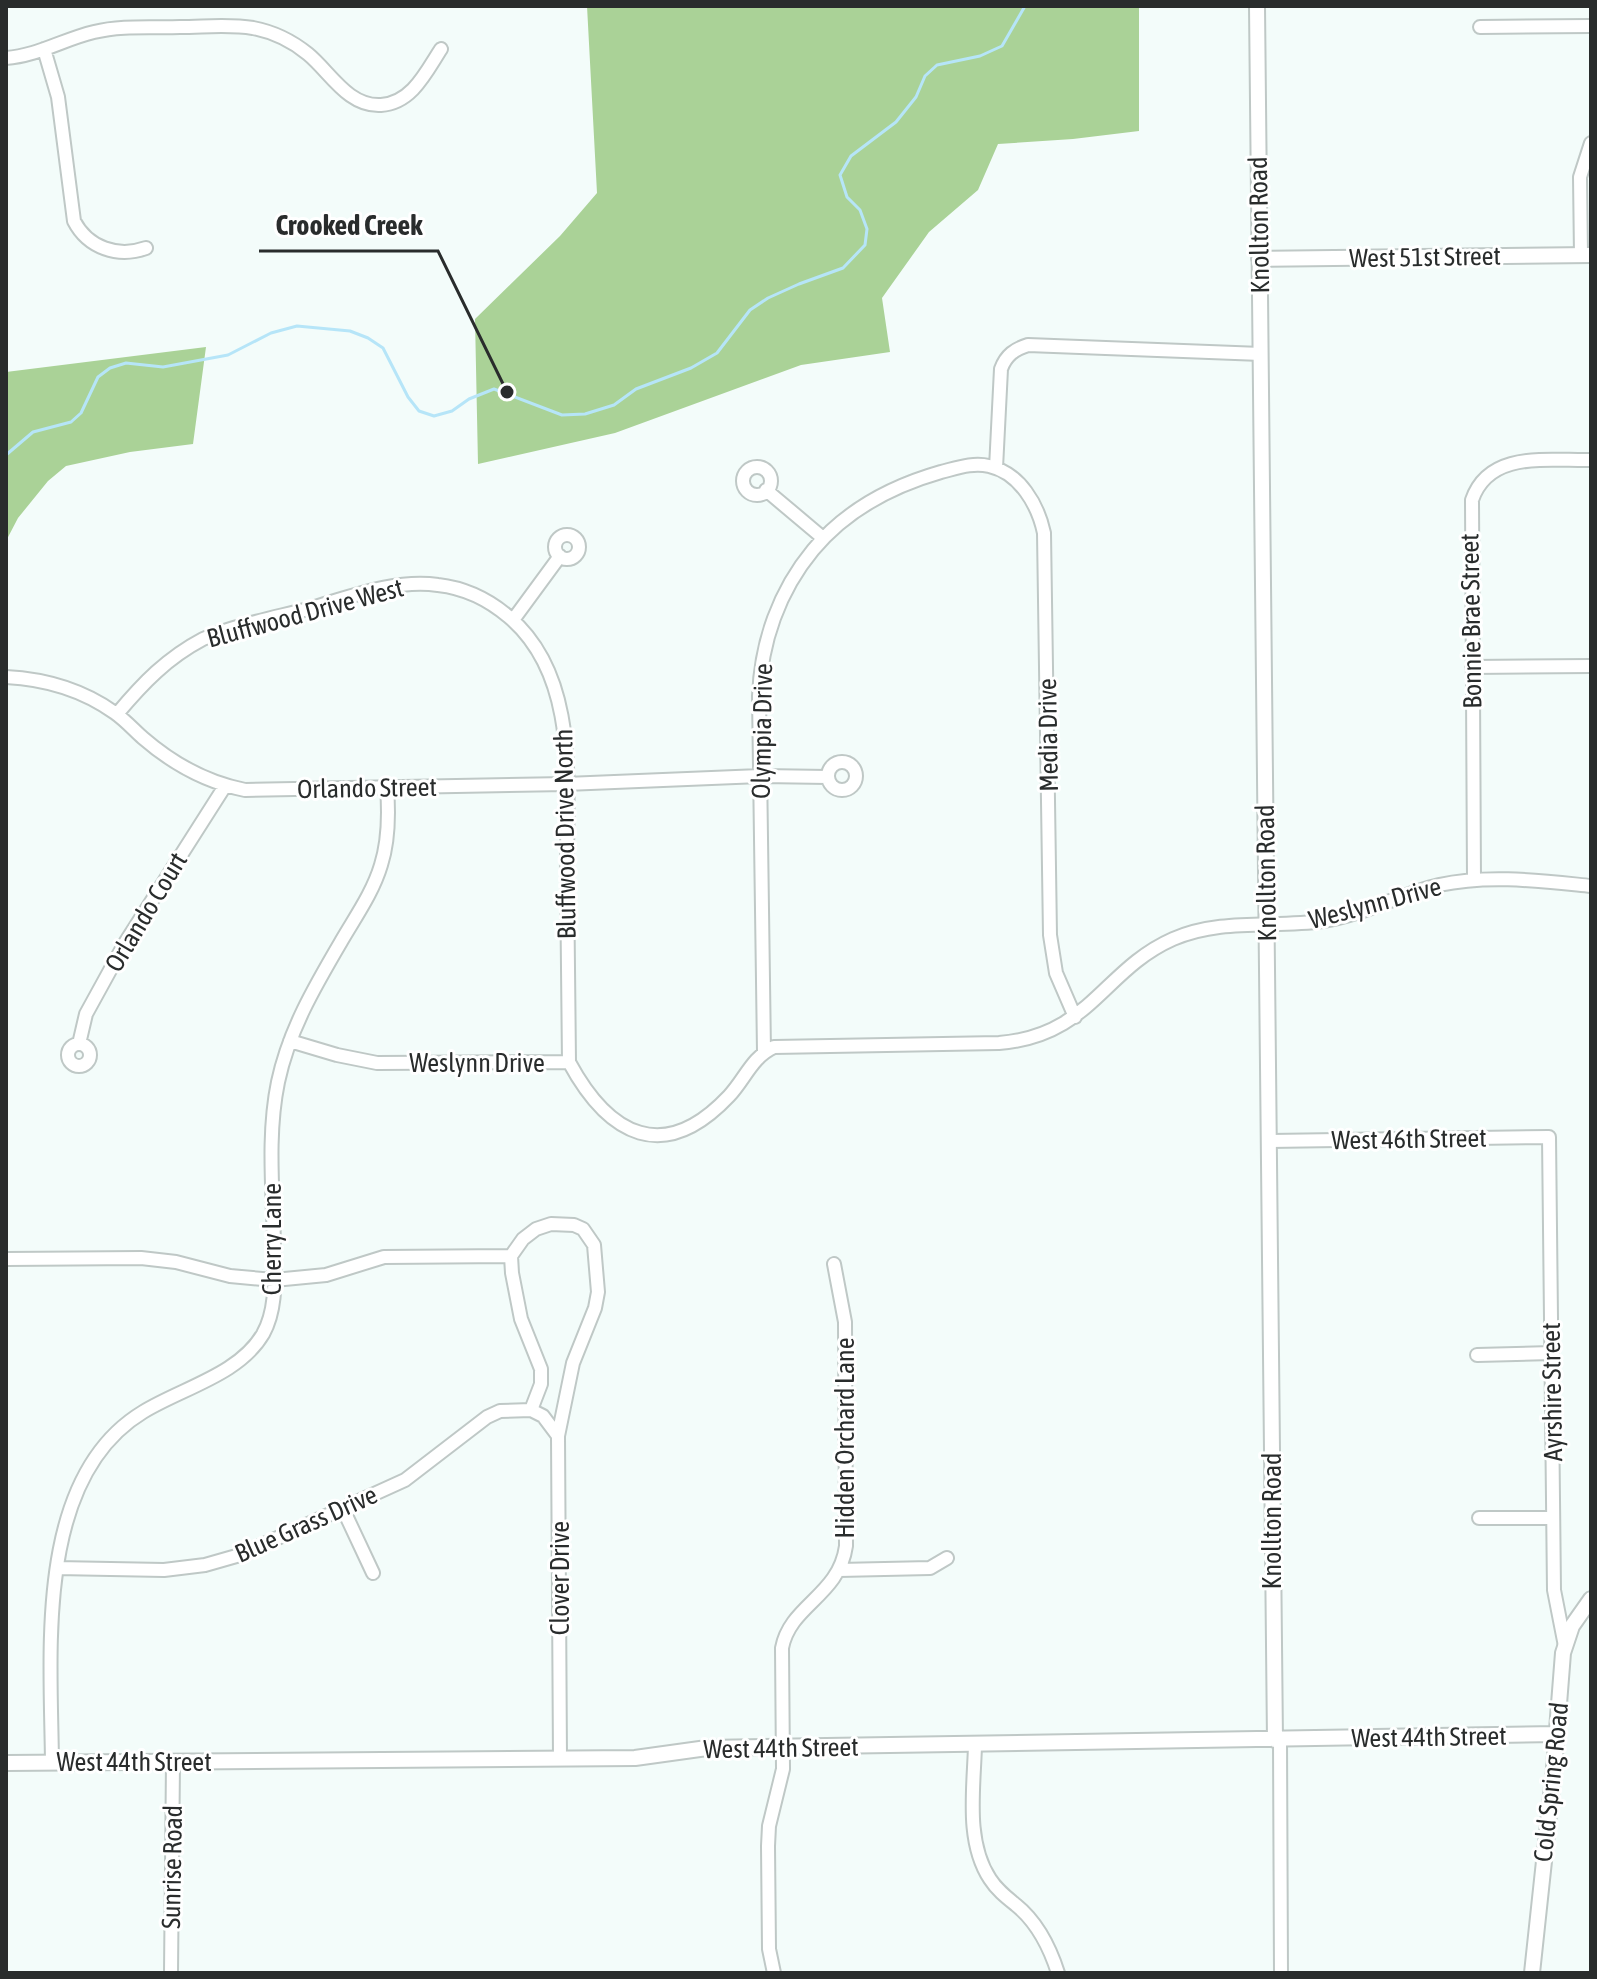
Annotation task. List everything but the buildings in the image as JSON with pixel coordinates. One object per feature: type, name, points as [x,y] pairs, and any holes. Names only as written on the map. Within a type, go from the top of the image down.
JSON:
[{"type":"street","name":"Knollton Road","points":[[1257,6],[1268,1141],[1281,1973]]},
{"type":"street","points":[[6,58],[23,56],[90,33],[117,28],[243,26],[284,38],[315,60],[350,95],[362,102],[380,105],[410,93],[441,49]]},
{"type":"street","points":[[1480,27],[1591,26]]},
{"type":"street","points":[[44,49],[58,97],[74,221],[86,237],[102,248],[124,252],[146,248]]},
{"type":"street","points":[[1586,255],[1580,177],[1591,143]]},
{"type":"street","name":"West 51st Street","points":[[1259,259],[1586,255]]},
{"type":"street","points":[[996,468],[1001,372],[1007,357],[1018,348],[1028,345],[1261,354]]},
{"type":"street","name":"Bonnie Brae Street","points":[[1474,880],[1470,515],[1477,488],[1493,471],[1514,462],[1591,460]]},
{"type":"street","name":"Olympia Drive","points":[[764,1052],[760,687],[766,641],[789,585],[823,538],[852,513],[897,486],[967,465],[996,468]]},
{"type":"street","name":"Media Drive","points":[[996,468],[1011,476],[1030,499],[1041,520],[1046,542],[1050,935],[1056,973],[1075,1017]]},
{"type":"street","points":[[766,490],[823,538]]},
{"type":"street","points":[[513,620],[560,556]]},
{"type":"street","name":"Bluffwood Drive West","points":[[117,714],[153,672],[203,639],[380,589],[411,583],[455,588],[482,598],[513,620]]},
{"type":"street","name":"Bluffwood Drive North","points":[[513,620],[538,650],[555,690],[564,729],[569,1062]]},
{"type":"street","points":[[1472,667],[1591,666]]},
{"type":"street","name":"Orlando Street","points":[[6,677],[62,687],[84,695],[117,714],[170,760],[207,781],[257,791],[760,776],[828,777]]},
{"type":"street","name":"Orlando Court","points":[[79,1044],[86,1014],[125,943],[225,786]]},
{"type":"street","name":"Cherry Lane","points":[[52,1763],[51,1633],[57,1568],[77,1489],[97,1452],[130,1419],[233,1365],[260,1338],[268,1321],[274,1280],[272,1118],[278,1081],[290,1041],[315,984],[377,877],[387,835],[387,788]]},
{"type":"street","name":"Weslynn Drive","points":[[290,1041],[377,1063],[569,1062],[591,1096],[625,1128],[653,1136],[681,1130],[721,1104],[754,1061],[764,1052],[785,1044],[1009,1042],[1050,1031],[1075,1017],[1142,957],[1169,941],[1217,927],[1266,926],[1340,918],[1423,889],[1474,880],[1542,881],[1591,886]]},
{"type":"street","name":"West 46th Street","points":[[1268,1141],[1549,1137]]},
{"type":"street","name":"Ayrshire Street","points":[[1549,1137],[1554,1590],[1565,1646]]},
{"type":"street","name":"Clover Drive","points":[[511,1256],[523,1239],[536,1229],[551,1224],[579,1226],[594,1245],[598,1280],[597,1301],[573,1363],[558,1436],[560,1759]]},
{"type":"street","points":[[6,1259],[141,1258],[176,1262],[230,1276],[274,1280],[326,1275],[384,1257],[511,1256],[521,1319],[541,1369],[541,1384],[531,1410],[546,1419],[558,1436]]},
{"type":"street","name":"Hidden Orchard Lane","points":[[774,1973],[769,1949],[768,1846],[769,1826],[782,1776],[783,1640],[795,1619],[831,1584],[839,1570],[846,1538],[845,1322],[834,1264]]},
{"type":"street","points":[[1477,1355],[1552,1353]]},
{"type":"street","name":"Blue Grass Drive","points":[[57,1568],[164,1570],[205,1565],[240,1555],[343,1509],[421,1469],[487,1417],[508,1409],[531,1410]]},
{"type":"street","points":[[343,1509],[373,1573]]},
{"type":"street","points":[[1479,1518],[1553,1518]]},
{"type":"street","points":[[839,1570],[930,1568],[947,1558]]},
{"type":"street","name":"Cold Spring Road","points":[[1532,1973],[1565,1646],[1575,1621],[1591,1599]]},
{"type":"street","name":"West 44th Street","points":[[6,1763],[641,1758],[690,1749],[1557,1734]]},
{"type":"street","points":[[975,1745],[975,1841],[982,1864],[994,1884],[1037,1928],[1058,1973]]},
{"type":"street","name":"Sunrise Road","points":[[171,1973],[173,1762]]},
{"type":"green space","points":[[587,6],[1139,6],[1139,131],[998,144],[978,190],[929,232],[882,298],[890,352],[801,365],[615,433],[478,464],[475,319],[560,236],[597,193]]},
{"type":"green space","points":[[206,347],[193,444],[130,452],[66,466],[48,481],[18,518],[6,541],[6,372]]},
{"type":"waterway","points":[[6,455],[33,432],[71,422],[81,413],[98,377],[110,368],[126,363],[163,367],[228,355],[271,333],[297,326],[350,331],[368,338],[383,348],[408,397],[419,411],[434,416],[452,411],[469,399],[494,389],[562,415],[585,414],[614,405],[636,389],[691,368],[717,353],[750,310],[768,298],[843,268],[865,245],[867,229],[860,210],[847,197],[840,175],[851,156],[896,122],[916,97],[925,76],[937,65],[980,56],[1002,46],[1025,6]]},
{"type":"place","name":"Crooked Creek","points":[[507,392]]}]
